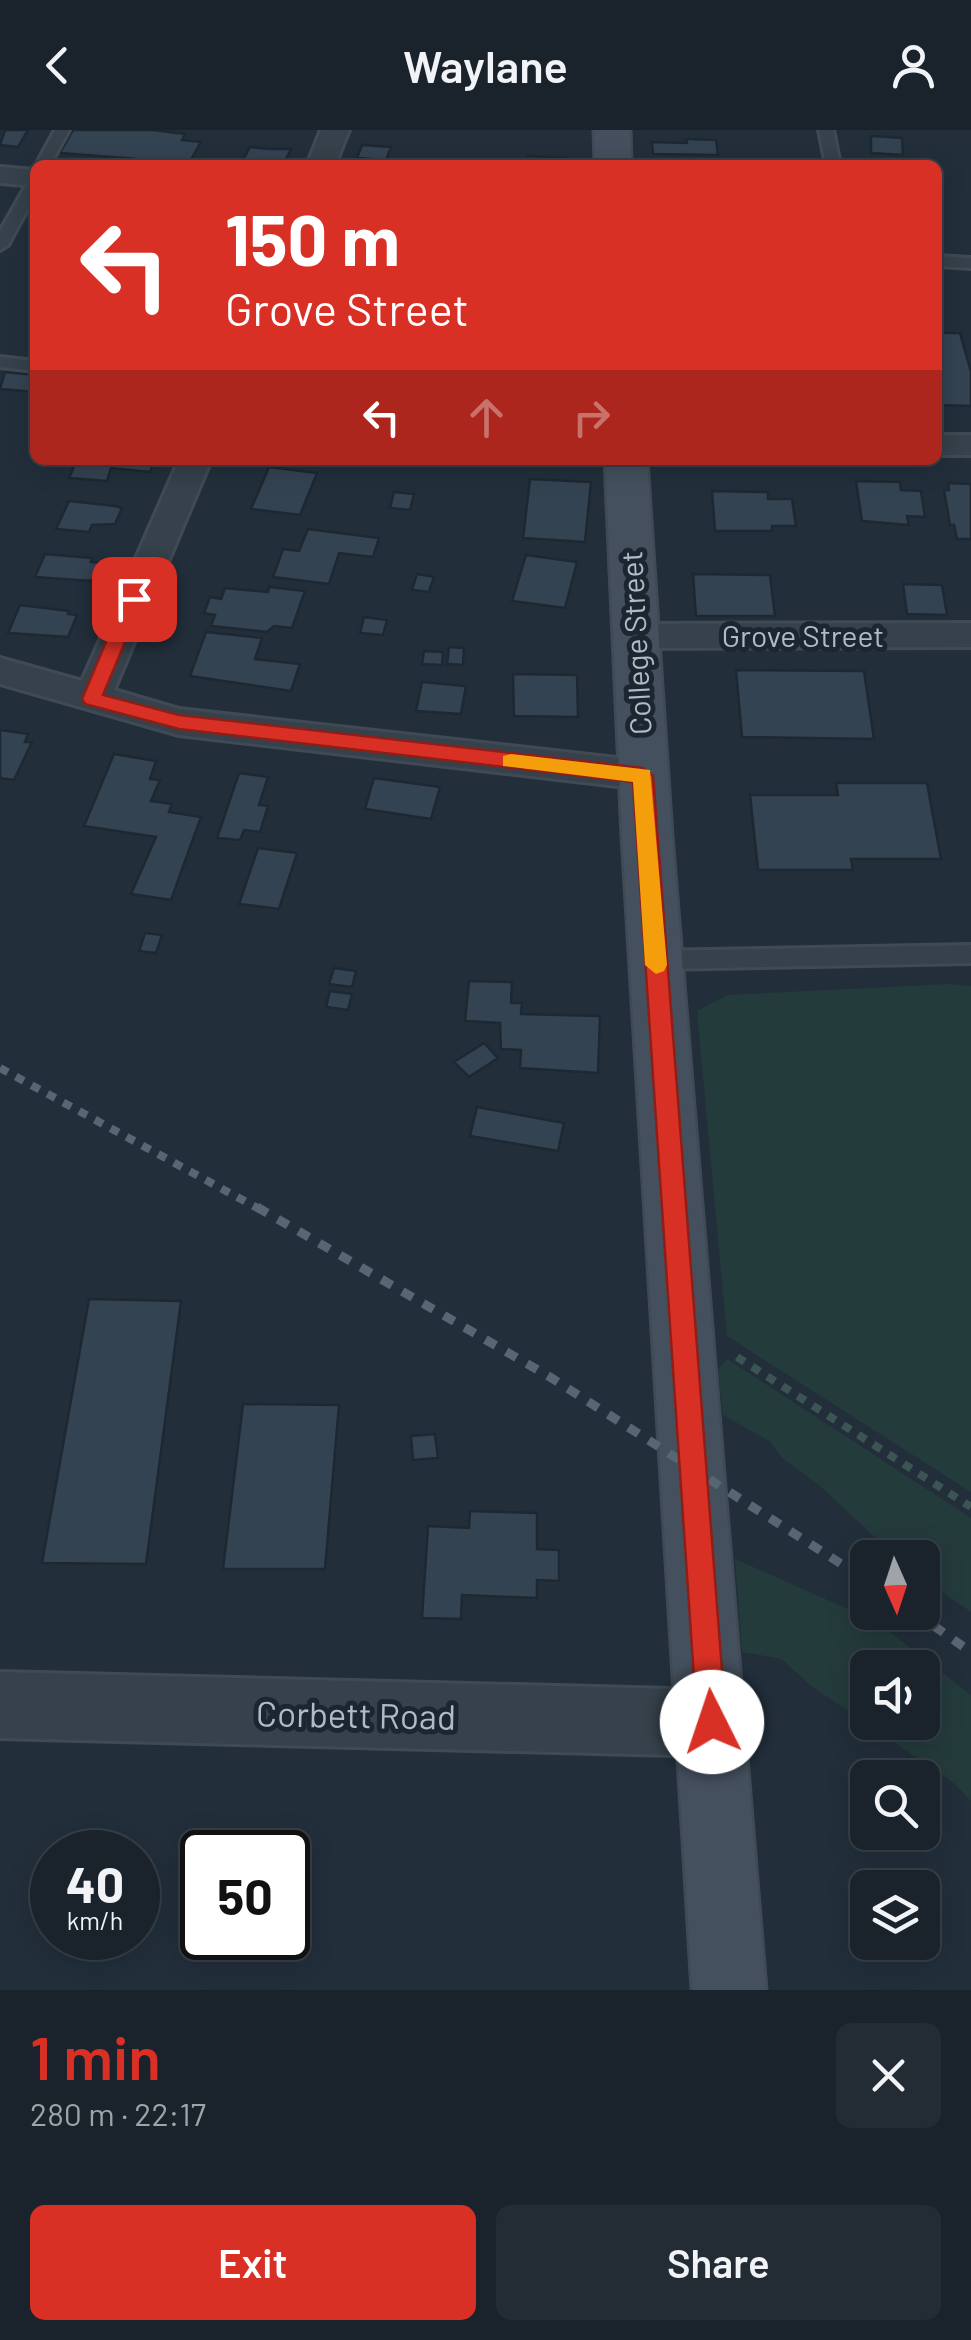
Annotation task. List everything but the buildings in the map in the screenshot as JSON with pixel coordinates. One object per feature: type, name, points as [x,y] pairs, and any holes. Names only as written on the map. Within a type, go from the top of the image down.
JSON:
[{"type":"main road","points":[[612,130],[613,160]]},
{"type":"main road","name":"College Street","points":[[626,465],[643,776],[729,1990]]},
{"type":"street","points":[[322,160],[335,130]]},
{"type":"street","points":[[0,175],[30,179]]},
{"type":"street","points":[[942,445],[971,445]]},
{"type":"street","points":[[92,699],[193,465]]},
{"type":"street","name":"Grove Street","points":[[635,636],[971,635]]},
{"type":"street","points":[[0,670],[179,722],[643,776]]},
{"type":"street","name":"Corbett Road","points":[[0,1705],[712,1722]]},
{"type":"lane","points":[[46,160],[62,130]]},
{"type":"lane","points":[[826,130],[832,160]]},
{"type":"lane","points":[[0,245],[30,189]]},
{"type":"lane","points":[[942,261],[971,263]]},
{"type":"lane","points":[[0,362],[30,365]]},
{"type":"lane","points":[[656,960],[971,954]]},
{"type":"path","points":[[724,1348],[971,1507]]},
{"type":"green space","points":[[971,986],[971,1492],[727,1336],[697,1011],[728,995]]},
{"type":"green space","points":[[727,1359],[971,1518],[971,1612],[940,1591],[940,1540],[878,1540],[818,1484],[781,1457],[771,1442],[723,1415],[718,1370]]},
{"type":"green space","points":[[735,1559],[850,1610],[850,1630],[887,1630],[913,1650],[850,1650],[850,1712],[810,1685],[782,1659],[742,1652]]},
{"type":"green space","points":[[940,1671],[971,1695],[971,1801],[940,1774],[940,1760],[920,1760],[891,1740],[940,1740]]},
{"type":"railway","points":[[0,1068],[261,1210]]},
{"type":"railway","points":[[257,1207],[550,1377],[850,1569]]},
{"type":"railway","points":[[940,1630],[971,1652]]},
{"type":"slow traffic","points":[[511,761],[643,776],[656,965]]},
{"type":"route","points":[[134,599],[92,699],[179,722],[643,776],[712,1722]]}]
